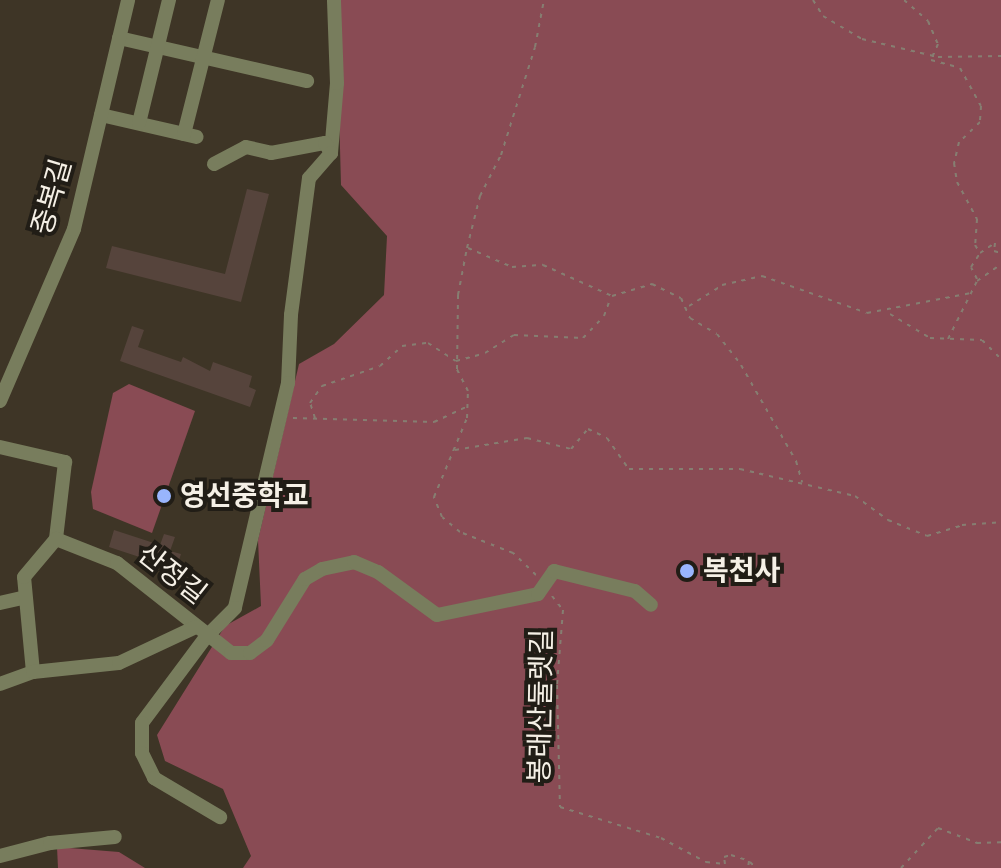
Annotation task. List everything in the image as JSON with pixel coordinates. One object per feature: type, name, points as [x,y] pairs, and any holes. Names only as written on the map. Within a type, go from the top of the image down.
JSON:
[{"type":"street","name":"중복길","points":[[0,401],[74,229],[128,0]]},
{"type":"street","points":[[139,123],[169,0]]},
{"type":"street","points":[[101,115],[191,135],[204,57],[218,0]]},
{"type":"street","points":[[0,684],[33,672],[119,663],[201,632],[235,608],[280,417],[309,178],[331,153],[337,83],[334,0]]},
{"type":"street","points":[[119,38],[307,81]]},
{"type":"street","points":[[214,164],[246,147],[271,153],[325,143],[331,153]]},
{"type":"street","points":[[0,447],[65,462],[56,539],[27,569],[22,598],[33,672]]},
{"type":"street","name":"산정길","points":[[56,539],[117,563],[201,632],[142,723],[142,753],[154,778],[220,817]]},
{"type":"street","points":[[201,632],[231,653],[250,653],[267,640],[305,579],[322,569],[354,562],[378,572],[428,613],[447,616],[538,594],[554,571],[635,591],[651,605]]},
{"type":"street","points":[[0,603],[22,598]]},
{"type":"street","points":[[0,856],[50,843],[115,837]]},
{"type":"path","name":"봉래산둘렛길","points":[[544,0],[535,47],[501,155],[480,196],[467,248],[458,295],[457,361],[467,406],[454,450],[441,470],[434,497],[442,517],[460,532],[513,553],[545,583],[563,610],[557,685],[560,807],[661,838],[706,862],[725,864],[724,857],[731,855],[749,861]]},
{"type":"path","points":[[813,0],[823,16],[862,39],[934,55],[1001,56]]},
{"type":"path","points":[[904,0],[928,21],[938,44],[931,60],[963,72],[981,106],[980,122],[959,142],[954,163],[957,182],[977,219],[975,245],[980,253]]},
{"type":"path","points":[[977,281],[971,267],[980,253],[995,243],[994,251],[1001,253]]},
{"type":"path","points":[[467,248],[490,253],[512,267],[543,265],[612,296],[657,284],[688,306],[690,318],[717,334],[741,365],[796,461],[802,484]]},
{"type":"path","points":[[948,340],[977,281],[1001,264]]},
{"type":"path","points":[[688,306],[722,285],[762,276],[852,310],[889,313],[928,298],[971,293]]},
{"type":"path","points":[[315,418],[310,403],[322,386],[380,366],[402,346],[428,343],[457,361],[485,353],[514,335],[583,338],[604,316],[612,296]]},
{"type":"path","points":[[889,313],[930,338],[982,340],[1001,359]]},
{"type":"path","points":[[280,417],[434,422],[467,406]]},
{"type":"path","points":[[454,450],[527,438],[571,449],[588,429],[607,438],[629,469],[725,467],[802,484],[864,500],[888,520],[927,536],[962,525],[1001,522]]},
{"type":"path","points":[[901,868],[938,828],[977,843],[1001,842]]},
{"type":"path","points":[[748,868],[749,861]]},
{"type":"path","points":[[749,861],[756,868]]},
{"type":"shaded area","points":[[336,0],[1001,0],[1001,868],[243,868],[251,856],[223,789],[165,761],[157,735],[225,626],[261,606],[258,540],[299,364],[334,344],[384,295],[387,236],[341,185]]},
{"type":"shaded area","points":[[129,384],[195,411],[152,533],[93,509],[91,492],[113,393]]},
{"type":"shaded area","points":[[57,847],[119,852],[145,868],[58,868]]},
{"type":"building","points":[[247,189],[269,194],[241,302],[106,268],[112,246],[225,274]]},
{"type":"building","points":[[132,326],[144,330],[138,347],[181,362],[183,357],[210,371],[213,362],[252,376],[249,387],[256,390],[250,407],[120,361]]},
{"type":"building","points":[[114,530],[160,545],[164,534],[175,537],[170,551],[181,554],[176,569],[109,547]]},
{"type":"place","name":"영선중학교","points":[[164,496]]},
{"type":"place","name":"복천사","points":[[687,571]]}]
